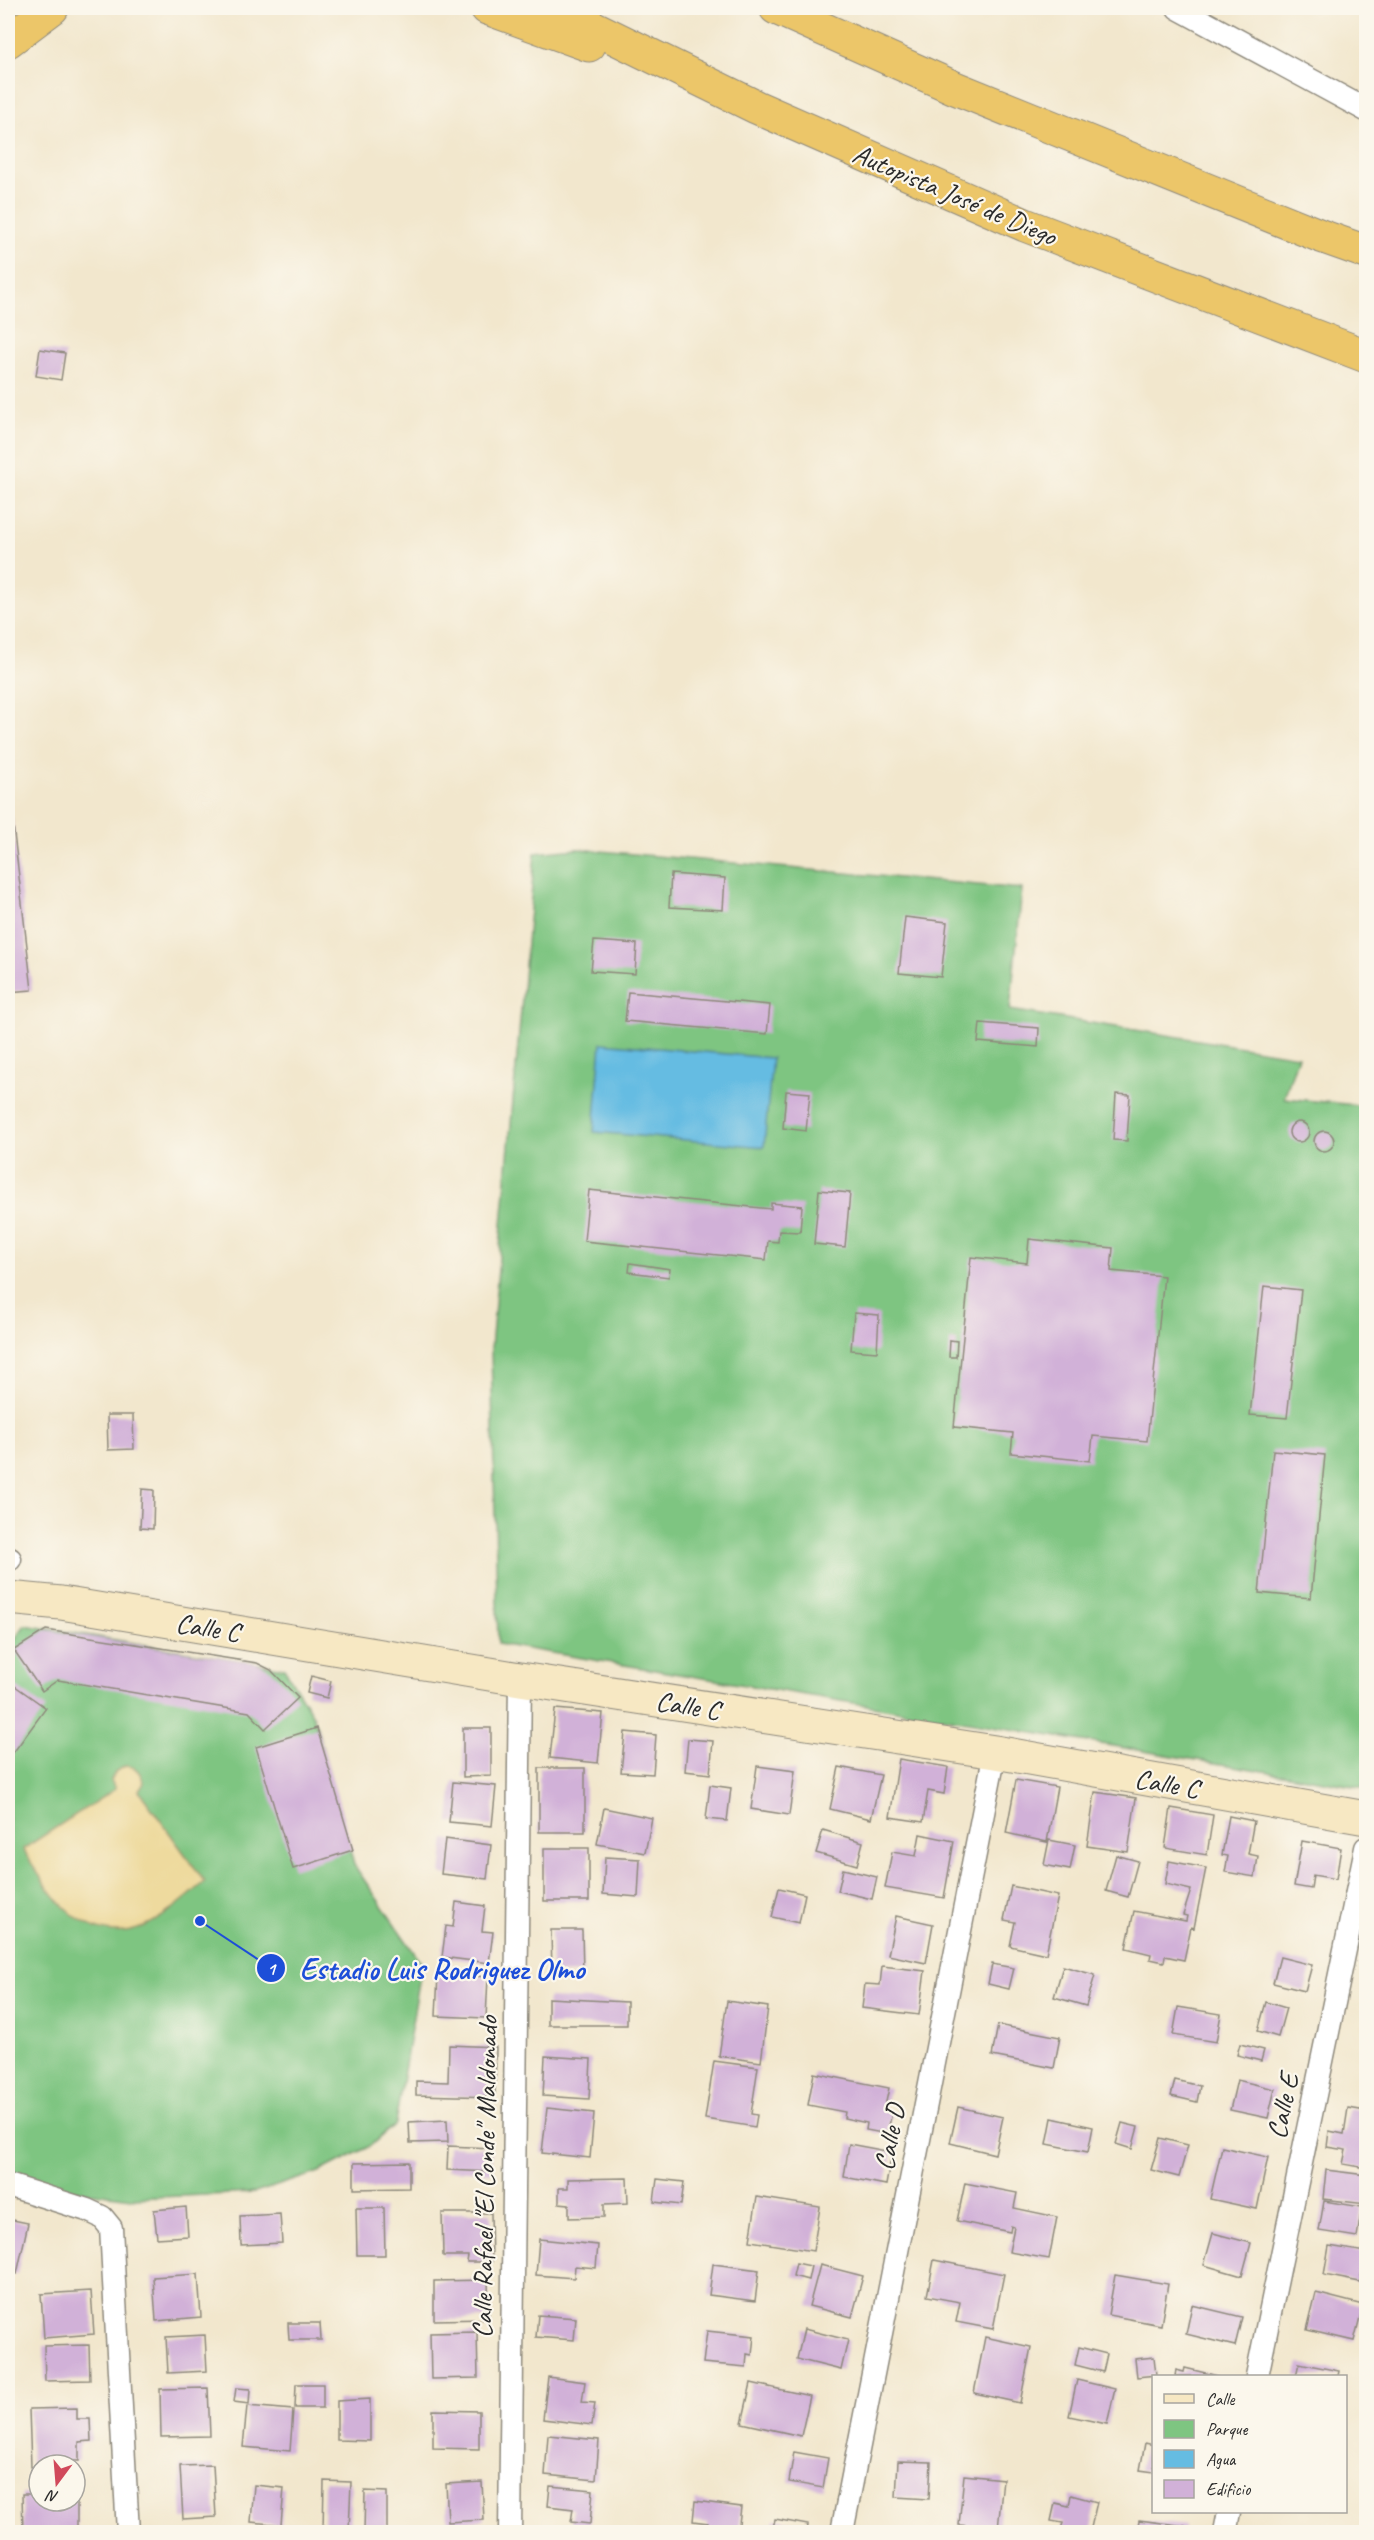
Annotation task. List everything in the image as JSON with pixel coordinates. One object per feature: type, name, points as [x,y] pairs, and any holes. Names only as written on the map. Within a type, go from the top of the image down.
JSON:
[{"type":"highway","points":[[8,40],[52,8]]},
{"type":"highway","points":[[487,8],[756,107]]},
{"type":"highway","name":"Autopista José de Diego","points":[[554,8],[756,107],[1025,225],[1366,356]]},
{"type":"highway","points":[[776,8],[955,88],[1366,252]]},
{"type":"street","points":[[1178,8],[1366,110]]},
{"type":"street","name":"Calle C","points":[[8,1598],[61,1603],[520,1679],[995,1752],[1366,1818]]},
{"type":"street","name":"Calle Rafael \"El Conde\" Maldonado","points":[[510,2532],[520,1679]]},
{"type":"street","name":"Calle D","points":[[842,2532],[995,1752]]},
{"type":"street","name":"Calle E","points":[[1257,2375],[1366,1848]]},
{"type":"street","points":[[8,2185],[87,2210],[102,2217],[111,2228],[128,2532]]},
{"type":"street","points":[[1225,2532],[1229,2513]]},
{"type":"green space","points":[[578,849],[1022,889],[1010,1010],[1298,1056],[1284,1098],[1366,1106],[1366,1788],[498,1644],[491,1348],[535,853]]},
{"type":"green space","points":[[25,1625],[284,1668],[314,1717],[354,1865],[422,1964],[395,2124],[370,2146],[319,2172],[255,2193],[132,2198],[55,2188],[8,2175],[8,1648]]},
{"type":"sand","points":[[125,1766],[135,1768],[139,1773],[144,1783],[139,1791],[205,1882],[168,1913],[146,1926],[124,1932],[106,1931],[90,1926],[63,1905],[51,1892],[23,1849],[115,1789],[111,1780],[116,1771]]},
{"type":"water","points":[[601,1043],[772,1058],[764,1147],[594,1132]]},
{"type":"building","points":[[40,349],[65,353],[61,380],[36,376]]},
{"type":"building","points":[[8,816],[12,816],[32,990],[8,992]]},
{"type":"building","points":[[671,874],[725,878],[723,910],[669,907]]},
{"type":"building","points":[[905,917],[947,922],[941,977],[899,973]]},
{"type":"building","points":[[594,941],[637,944],[635,974],[591,971]]},
{"type":"building","points":[[628,992],[770,1005],[767,1034],[625,1021]]},
{"type":"building","points":[[980,1023],[1039,1028],[1038,1047],[978,1042]]},
{"type":"building","points":[[786,1091],[810,1093],[806,1131],[783,1128]]},
{"type":"building","points":[[1116,1094],[1130,1095],[1127,1141],[1113,1140]]},
{"type":"building","points":[[1299,1122],[1306,1125],[1309,1132],[1306,1139],[1299,1142],[1292,1139],[1289,1132],[1292,1125]]},
{"type":"building","points":[[1324,1131],[1331,1134],[1334,1141],[1331,1148],[1324,1151],[1317,1148],[1314,1141],[1317,1134]]},
{"type":"building","points":[[589,1190],[771,1209],[771,1203],[802,1206],[800,1232],[779,1231],[778,1242],[768,1241],[766,1260],[584,1241]]},
{"type":"building","points":[[819,1190],[850,1193],[845,1247],[814,1244]]},
{"type":"building","points":[[1029,1239],[1113,1248],[1111,1271],[1164,1276],[1147,1441],[1093,1436],[1090,1461],[1011,1453],[1013,1433],[954,1427],[971,1257],[1027,1263]]},
{"type":"building","points":[[630,1263],[670,1269],[669,1277],[629,1272]]},
{"type":"building","points":[[1264,1286],[1301,1290],[1287,1418],[1250,1415]]},
{"type":"building","points":[[854,1313],[879,1315],[877,1352],[851,1350]]},
{"type":"building","points":[[950,1340],[957,1341],[956,1357],[949,1357]]},
{"type":"building","points":[[107,1415],[133,1415],[134,1449],[108,1450]]},
{"type":"building","points":[[1273,1450],[1325,1455],[1311,1598],[1259,1593]]},
{"type":"building","points":[[142,1489],[154,1490],[153,1529],[140,1528]]},
{"type":"building","points":[[46,1630],[257,1663],[271,1670],[298,1698],[265,1729],[249,1712],[58,1680],[42,1691],[14,1650]]},
{"type":"building","points":[[311,1676],[331,1681],[327,1698],[307,1693]]},
{"type":"building","points":[[8,1681],[46,1708],[8,1760]]},
{"type":"building","points":[[555,1709],[603,1713],[598,1763],[550,1758]]},
{"type":"building","points":[[317,1728],[353,1850],[293,1869],[256,1747]]},
{"type":"building","points":[[463,1728],[491,1728],[491,1776],[463,1777]]},
{"type":"building","points":[[625,1732],[656,1735],[653,1774],[621,1772]]},
{"type":"building","points":[[688,1739],[713,1741],[710,1774],[685,1771]]},
{"type":"building","points":[[899,1759],[948,1767],[944,1794],[928,1791],[923,1822],[890,1817]]},
{"type":"building","points":[[757,1766],[795,1771],[789,1815],[751,1809]]},
{"type":"building","points":[[839,1767],[881,1775],[871,1819],[830,1809]]},
{"type":"building","points":[[539,1768],[585,1768],[585,1832],[539,1832]]},
{"type":"building","points":[[1016,1780],[1057,1787],[1047,1842],[1006,1833]]},
{"type":"building","points":[[453,1782],[496,1786],[492,1826],[449,1822]]},
{"type":"building","points":[[710,1785],[731,1788],[727,1821],[706,1819]]},
{"type":"building","points":[[1095,1792],[1136,1798],[1128,1852],[1087,1846]]},
{"type":"building","points":[[604,1808],[652,1818],[645,1853],[597,1844]]},
{"type":"building","points":[[1171,1808],[1213,1815],[1207,1855],[1165,1848]]},
{"type":"building","points":[[1229,1816],[1254,1821],[1248,1854],[1258,1856],[1255,1877],[1225,1872],[1228,1856],[1222,1855]]},
{"type":"building","points":[[823,1830],[863,1842],[857,1865],[816,1853]]},
{"type":"building","points":[[920,1834],[954,1841],[944,1898],[885,1888],[892,1852],[916,1856]]},
{"type":"building","points":[[445,1839],[491,1845],[487,1879],[441,1874]]},
{"type":"building","points":[[1049,1840],[1075,1845],[1070,1870],[1044,1865]]},
{"type":"building","points":[[1302,1841],[1341,1848],[1336,1879],[1313,1875],[1311,1889],[1294,1886]]},
{"type":"building","points":[[544,1848],[589,1848],[589,1901],[544,1901]]},
{"type":"building","points":[[1116,1855],[1138,1861],[1128,1897],[1106,1891]]},
{"type":"building","points":[[605,1857],[640,1859],[638,1897],[603,1894]]},
{"type":"building","points":[[1169,1861],[1206,1868],[1194,1928],[1191,1927],[1184,1960],[1165,1956],[1164,1962],[1150,1959],[1151,1954],[1126,1948],[1134,1911],[1186,1921],[1187,1916],[1183,1915],[1191,1890],[1165,1884]]},
{"type":"building","points":[[843,1869],[877,1877],[872,1899],[838,1891]]},
{"type":"building","points":[[1011,1886],[1058,1896],[1046,1954],[1010,1946],[1015,1922],[1004,1920]]},
{"type":"building","points":[[779,1888],[805,1894],[799,1923],[772,1917]]},
{"type":"building","points":[[456,1902],[485,1906],[482,1931],[493,1932],[489,1963],[442,1957],[446,1926],[453,1927]]},
{"type":"building","points":[[896,1916],[933,1924],[926,1963],[888,1955]]},
{"type":"building","points":[[551,1930],[582,1930],[583,1973],[552,1974]]},
{"type":"building","points":[[1280,1957],[1312,1965],[1305,1991],[1273,1983]]},
{"type":"building","points":[[992,1964],[1014,1968],[1009,1989],[988,1984]]},
{"type":"building","points":[[882,1966],[925,1971],[919,2015],[862,2008],[865,1984],[880,1985]]},
{"type":"building","points":[[1063,1966],[1095,1975],[1086,2006],[1054,1997]]},
{"type":"building","points":[[438,1974],[488,1977],[486,2018],[436,2016]]},
{"type":"building","points":[[548,1998],[627,2002],[627,2025],[548,2025]]},
{"type":"building","points":[[727,2001],[768,2007],[761,2062],[719,2056]]},
{"type":"building","points":[[1266,2002],[1286,2008],[1278,2037],[1258,2031]]},
{"type":"building","points":[[1178,2007],[1221,2014],[1216,2042],[1173,2035]]},
{"type":"building","points":[[998,2025],[1060,2037],[1054,2068],[992,2056]]},
{"type":"building","points":[[1240,2044],[1264,2050],[1261,2061],[1237,2055]]},
{"type":"building","points":[[449,2045],[496,2047],[495,2097],[416,2095],[416,2081],[448,2082]]},
{"type":"building","points":[[545,2056],[591,2059],[589,2099],[543,2096]]},
{"type":"building","points":[[714,2061],[758,2067],[751,2114],[757,2115],[755,2127],[705,2119]]},
{"type":"building","points":[[814,2073],[889,2088],[884,2111],[892,2113],[887,2134],[866,2130],[867,2123],[844,2118],[845,2112],[808,2105]]},
{"type":"building","points":[[1175,2080],[1200,2086],[1197,2102],[1171,2096]]},
{"type":"building","points":[[1237,2080],[1275,2089],[1268,2118],[1230,2110]]},
{"type":"building","points":[[958,2107],[1003,2117],[995,2154],[950,2143]]},
{"type":"building","points":[[547,2108],[594,2113],[590,2158],[542,2153]]},
{"type":"building","points":[[1348,2108],[1366,2111],[1366,2168],[1343,2164],[1346,2150],[1327,2147],[1329,2131],[1344,2134]]},
{"type":"building","points":[[1052,2118],[1093,2127],[1088,2152],[1047,2144]]},
{"type":"building","points":[[447,2120],[448,2142],[410,2143],[409,2122]]},
{"type":"building","points":[[1122,2123],[1138,2127],[1132,2149],[1116,2144]]},
{"type":"building","points":[[1160,2138],[1188,2145],[1179,2177],[1151,2170]]},
{"type":"building","points":[[849,2144],[892,2152],[886,2185],[844,2177]]},
{"type":"building","points":[[448,2146],[492,2148],[491,2172],[447,2170]]},
{"type":"building","points":[[1222,2147],[1268,2157],[1257,2209],[1210,2199]]},
{"type":"building","points":[[409,2162],[409,2188],[354,2189],[354,2163]]},
{"type":"building","points":[[1326,2170],[1366,2175],[1366,2204],[1323,2199]]},
{"type":"building","points":[[627,2178],[628,2203],[604,2204],[604,2217],[569,2218],[569,2204],[559,2203],[559,2188],[568,2188],[568,2179]]},
{"type":"building","points":[[657,2179],[684,2182],[681,2205],[654,2202]]},
{"type":"building","points":[[965,2183],[1017,2193],[1014,2208],[1057,2217],[1049,2259],[1009,2252],[1014,2227],[1011,2226],[1010,2232],[957,2221]]},
{"type":"building","points":[[757,2197],[820,2207],[813,2251],[750,2241]]},
{"type":"building","points":[[1324,2201],[1362,2207],[1357,2237],[1319,2231]]},
{"type":"building","points":[[186,2207],[188,2236],[157,2238],[154,2210]]},
{"type":"building","points":[[356,2208],[384,2208],[385,2255],[357,2255]]},
{"type":"building","points":[[442,2213],[491,2213],[492,2262],[467,2262],[468,2256],[443,2256]]},
{"type":"building","points":[[280,2214],[282,2243],[241,2245],[240,2216]]},
{"type":"building","points":[[8,2219],[28,2223],[17,2274],[8,2272]]},
{"type":"building","points":[[1213,2233],[1251,2243],[1242,2276],[1204,2265]]},
{"type":"building","points":[[539,2239],[598,2245],[596,2268],[575,2266],[574,2278],[536,2275]]},
{"type":"building","points":[[1329,2246],[1366,2252],[1360,2282],[1324,2275]]},
{"type":"building","points":[[934,2260],[1004,2274],[993,2329],[956,2322],[960,2302],[927,2296]]},
{"type":"building","points":[[796,2263],[811,2266],[808,2280],[793,2276]]},
{"type":"building","points":[[713,2264],[759,2270],[755,2301],[709,2295]]},
{"type":"building","points":[[820,2265],[863,2276],[852,2317],[809,2306]]},
{"type":"building","points":[[198,2274],[201,2317],[156,2321],[153,2277]]},
{"type":"building","points":[[1115,2275],[1168,2284],[1161,2325],[1108,2315]]},
{"type":"building","points":[[488,2280],[489,2319],[434,2320],[434,2281]]},
{"type":"building","points":[[91,2291],[94,2334],[44,2338],[41,2294]]},
{"type":"building","points":[[1316,2293],[1363,2305],[1354,2341],[1307,2330]]},
{"type":"building","points":[[1192,2305],[1242,2317],[1235,2346],[1186,2334]]},
{"type":"building","points":[[538,2315],[576,2318],[574,2340],[536,2337]]},
{"type":"building","points":[[288,2323],[320,2323],[321,2340],[289,2340]]},
{"type":"building","points":[[804,2329],[848,2340],[841,2370],[797,2359]]},
{"type":"building","points":[[707,2331],[754,2336],[752,2355],[747,2354],[746,2367],[703,2363]]},
{"type":"building","points":[[477,2332],[478,2378],[431,2379],[430,2333]]},
{"type":"building","points":[[205,2335],[207,2371],[168,2373],[166,2337]]},
{"type":"building","points":[[985,2337],[1031,2347],[1020,2403],[974,2393]]},
{"type":"building","points":[[89,2345],[90,2380],[45,2381],[44,2346]]},
{"type":"building","points":[[1079,2347],[1107,2354],[1103,2372],[1075,2365]]},
{"type":"building","points":[[1154,2357],[1156,2375],[1137,2377],[1135,2359]]},
{"type":"building","points":[[1299,2363],[1339,2371],[1338,2375],[1296,2375]]},
{"type":"building","points":[[1185,2368],[1214,2375],[1175,2375],[1176,2370],[1184,2372]]},
{"type":"building","points":[[548,2377],[585,2382],[582,2402],[595,2403],[592,2425],[543,2419]]},
{"type":"building","points":[[1077,2380],[1115,2389],[1107,2424],[1069,2416]]},
{"type":"building","points":[[751,2383],[810,2396],[801,2436],[742,2423]]},
{"type":"building","points":[[296,2384],[323,2384],[323,2408],[295,2408]]},
{"type":"building","points":[[208,2388],[210,2436],[161,2437],[160,2389]]},
{"type":"building","points":[[236,2388],[250,2389],[249,2404],[234,2402]]},
{"type":"building","points":[[370,2399],[370,2441],[337,2440],[337,2401]]},
{"type":"building","points":[[247,2406],[293,2410],[290,2451],[243,2447]]},
{"type":"building","points":[[77,2408],[77,2419],[90,2419],[91,2441],[79,2442],[79,2453],[31,2453],[29,2409]]},
{"type":"building","points":[[433,2410],[479,2411],[479,2449],[433,2448]]},
{"type":"building","points":[[548,2435],[599,2440],[596,2480],[545,2475]]},
{"type":"building","points":[[1145,2443],[1152,2445],[1152,2472],[1140,2470]]},
{"type":"building","points":[[794,2452],[828,2458],[823,2488],[789,2482]]},
{"type":"building","points":[[898,2461],[931,2462],[929,2499],[896,2497]]},
{"type":"building","points":[[213,2465],[216,2517],[183,2519],[180,2466]]},
{"type":"building","points":[[964,2475],[1003,2479],[998,2529],[959,2525]]},
{"type":"building","points":[[324,2481],[351,2482],[349,2531],[323,2531]]},
{"type":"building","points":[[482,2482],[484,2520],[448,2522],[446,2484]]},
{"type":"building","points":[[254,2485],[284,2488],[281,2525],[251,2522]]},
{"type":"building","points":[[550,2486],[593,2490],[590,2524],[571,2522],[573,2509],[548,2506]]},
{"type":"building","points":[[365,2491],[387,2492],[387,2532],[364,2532]]},
{"type":"building","points":[[22,2494],[27,2494],[27,2513],[77,2513],[77,2532],[23,2532]]},
{"type":"building","points":[[1071,2495],[1097,2502],[1090,2532],[1060,2532],[1063,2523],[1051,2521],[1055,2503],[1069,2506]]},
{"type":"building","points":[[695,2501],[741,2507],[738,2532],[707,2532],[708,2523],[693,2521]]},
{"type":"building","points":[[775,2519],[808,2525],[807,2532],[772,2532]]},
{"type":"building","points":[[1139,2520],[1185,2526],[1184,2532],[1137,2532]]},
{"type":"building","points":[[1273,2528],[1293,2531],[1293,2532],[1272,2532]]},
{"type":"place","name":"Estadio Luis Rodriguez Olmo","points":[[200,1921]]}]
